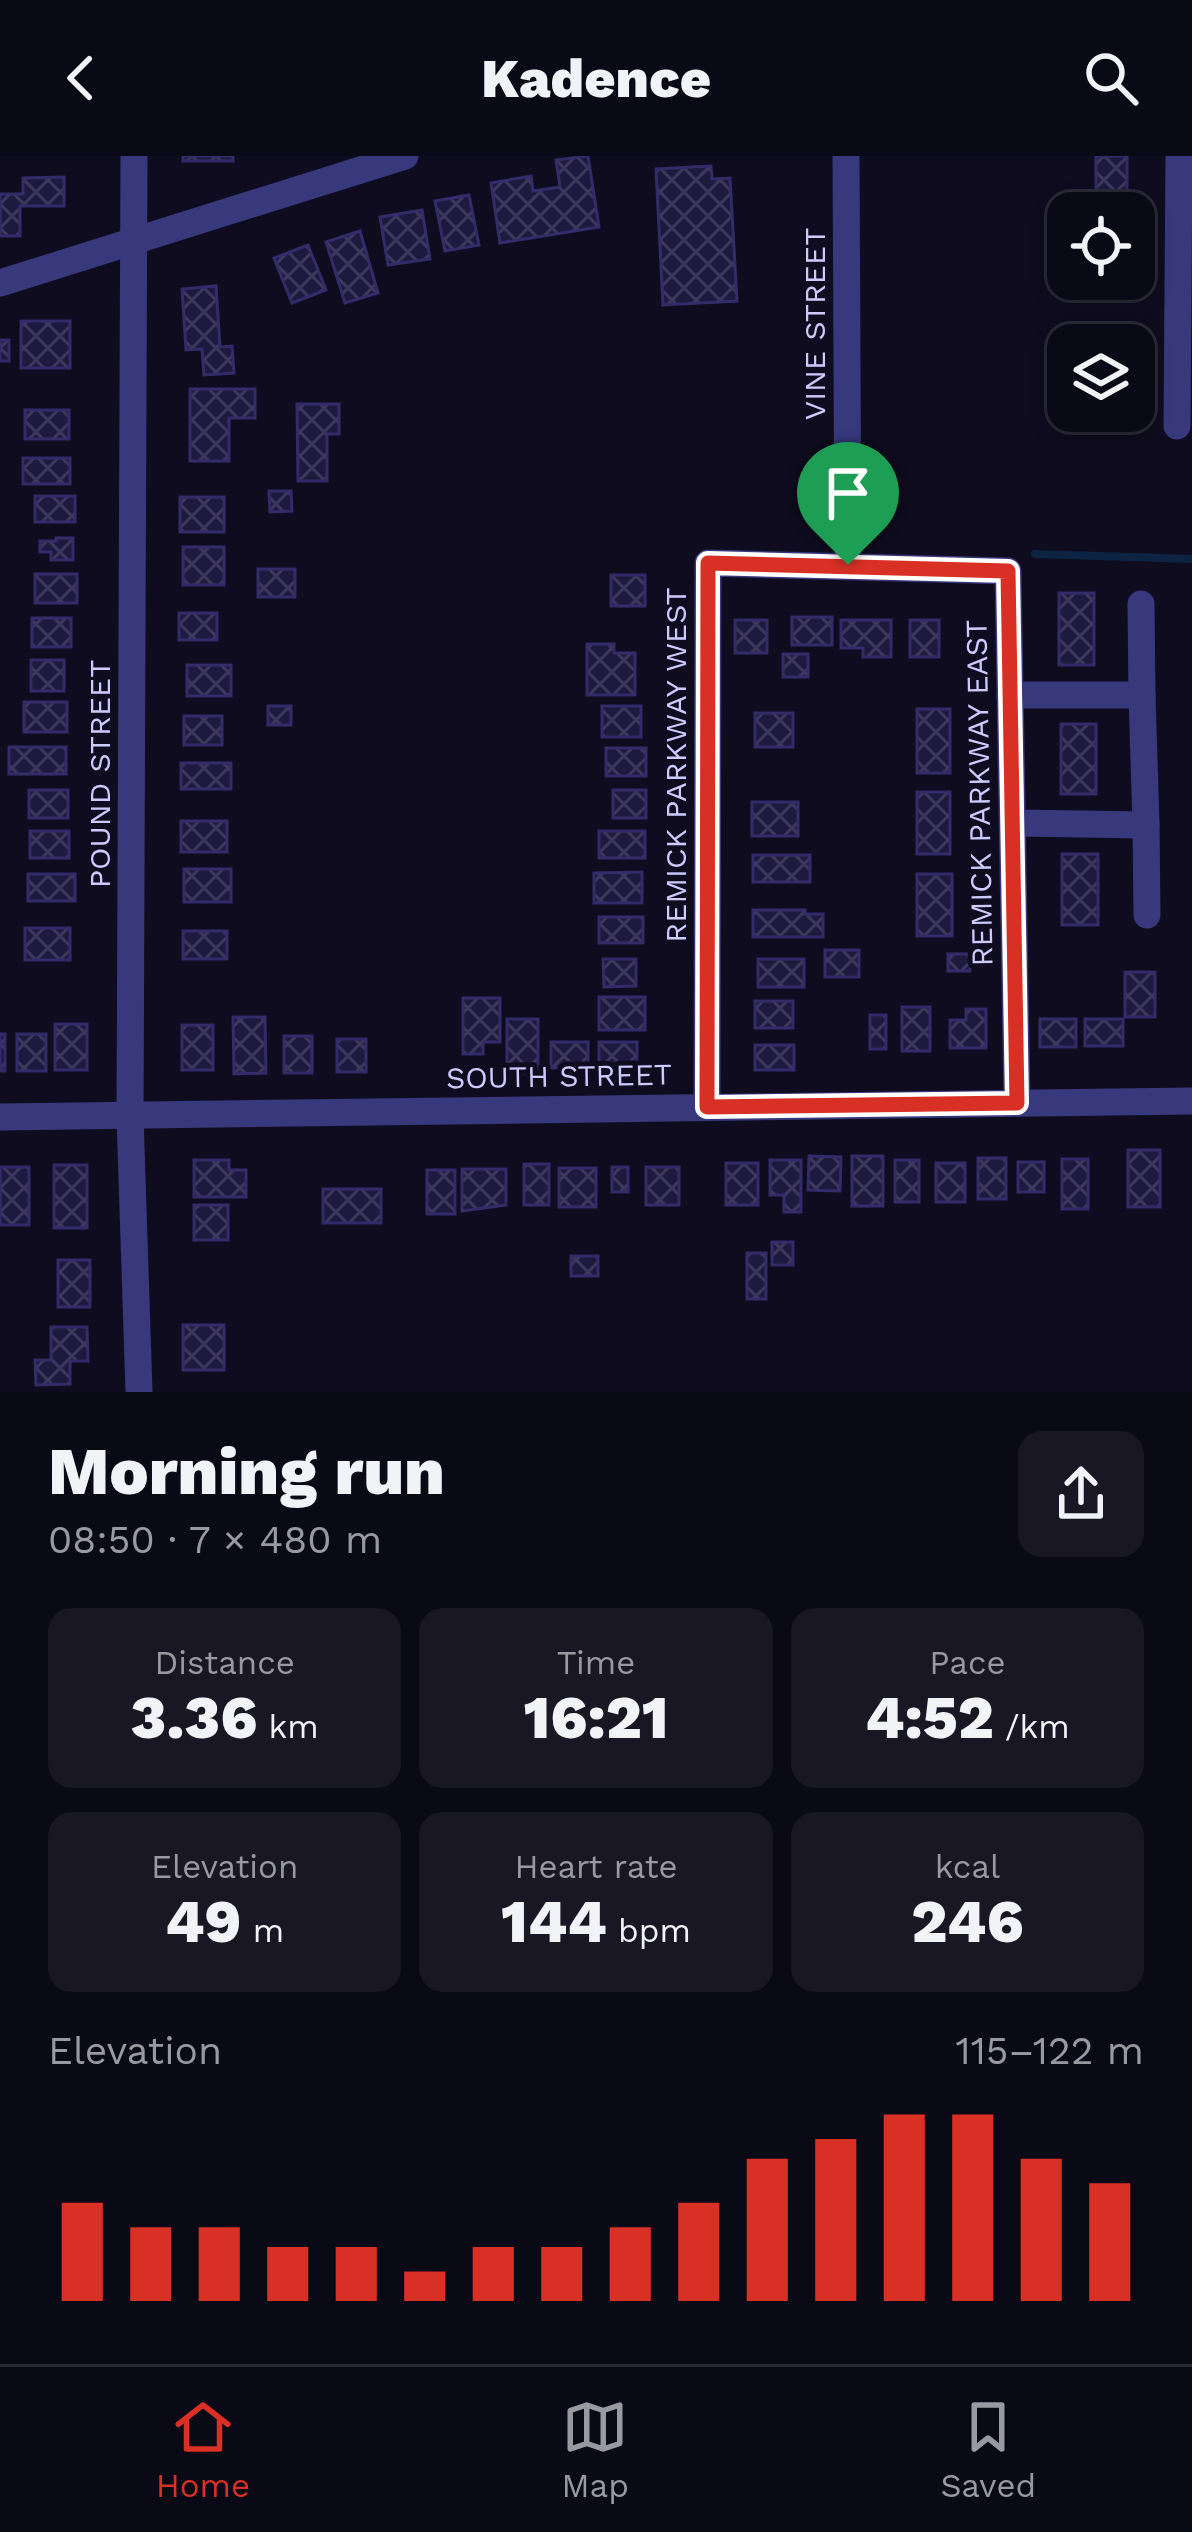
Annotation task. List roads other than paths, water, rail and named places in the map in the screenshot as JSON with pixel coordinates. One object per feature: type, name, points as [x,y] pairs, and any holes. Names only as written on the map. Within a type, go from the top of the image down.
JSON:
[{"type":"street","name":"POUND STREET","points":[[134,156],[130,1116],[139,1392]]},
{"type":"street","points":[[0,284],[405,156]]},
{"type":"street","name":"VINE STREET","points":[[846,156],[848,565]]},
{"type":"street","points":[[1177,426],[1179,156]]},
{"type":"street","name":"REMICK PARKWAY WEST","points":[[707,1107],[708,563],[848,565]]},
{"type":"street","name":"REMICK PARKWAY EAST","points":[[848,565],[1008,571],[1017,1103]]},
{"type":"street","points":[[1141,604],[1147,915]]},
{"type":"street","points":[[1010,695],[1142,695]]},
{"type":"street","points":[[1012,823],[1146,825]]},
{"type":"street","name":"SOUTH STREET","points":[[0,1117],[1192,1101]]},
{"type":"waterway","points":[[1035,554],[1192,559]]}]
